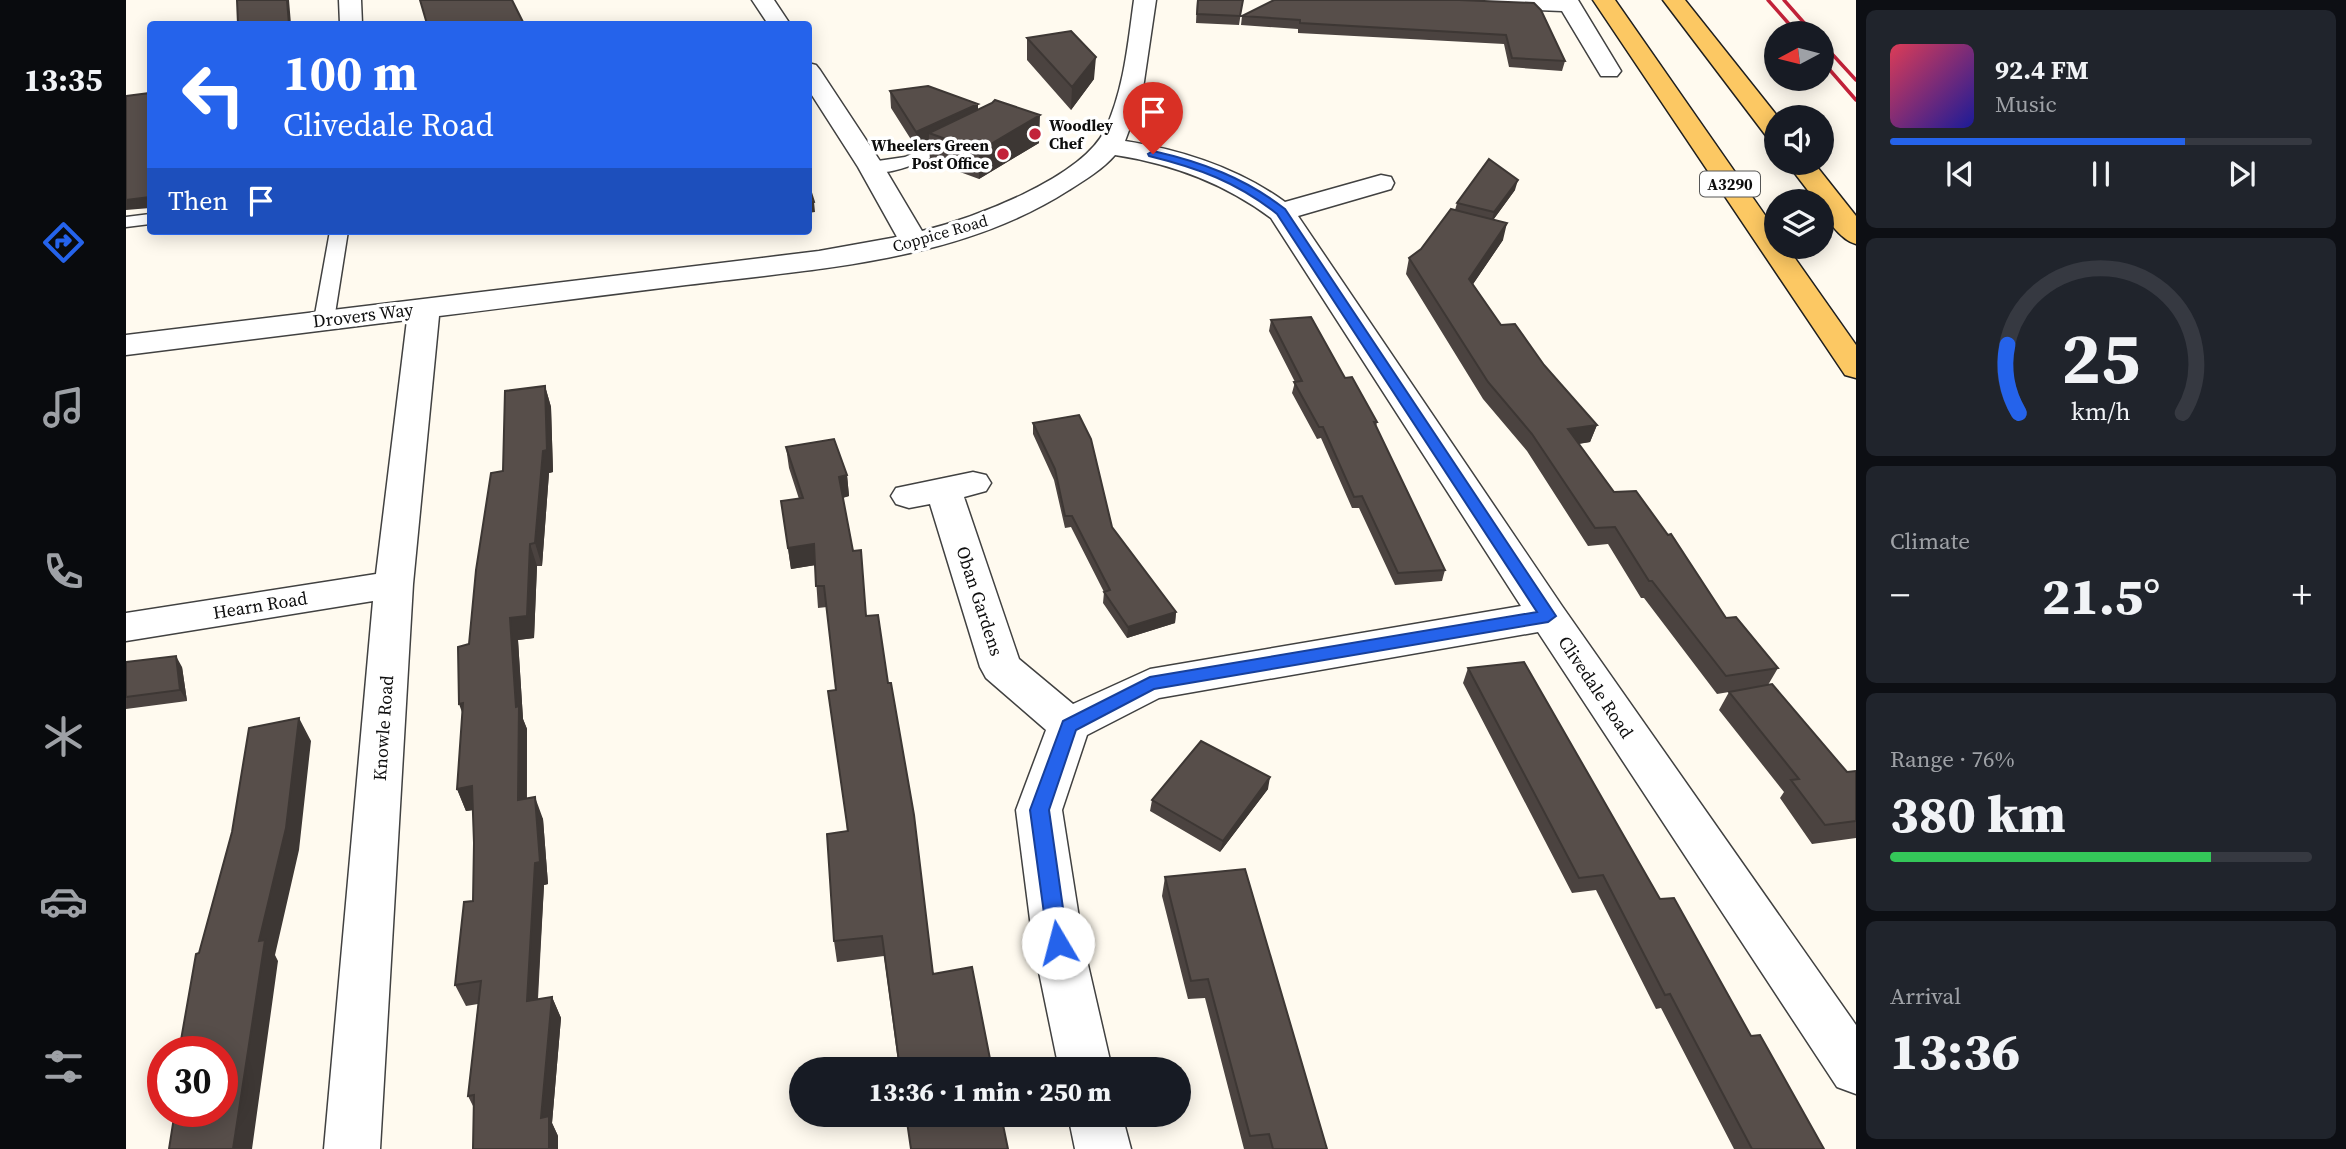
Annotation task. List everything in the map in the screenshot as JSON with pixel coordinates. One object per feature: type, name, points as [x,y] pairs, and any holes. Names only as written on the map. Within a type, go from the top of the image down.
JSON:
[{"type":"main road","name":"A3290","points":[[1604,0],[1856,368]]},
{"type":"main road","points":[[1674,0],[1764,116]]},
{"type":"main road","points":[[1809,175],[1856,235]]},
{"type":"street","points":[[350,0],[351,21]]},
{"type":"street","points":[[763,0],[777,21]]},
{"type":"street","name":"Coppice Road","points":[[600,286],[819,260],[915,243],[957,232],[1019,209],[1049,193],[1110,146],[1118,130],[1132,81],[1145,0]]},
{"type":"street","points":[[1437,0],[1568,2],[1609,71]]},
{"type":"street","points":[[812,76],[871,167],[915,243]]},
{"type":"street","name":"Clivedale Road","points":[[1110,146],[1197,164],[1263,198],[1281,212],[1548,616],[1856,1069]]},
{"type":"street","points":[[1281,212],[1381,183]]},
{"type":"street","name":"Drovers Way","points":[[126,345],[600,286]]},
{"type":"street","name":"Knowle Road","points":[[352,1149],[394,584],[424,308]]},
{"type":"street","name":"Oban Gardens","points":[[942,490],[1001,667],[1069,725]]},
{"type":"street","name":"Hearn Road","points":[[126,627],[394,584]]},
{"type":"street","points":[[1082,1057],[1058,943],[1039,810],[1069,725],[1150,684],[1548,616]]},
{"type":"street","points":[[1098,1127],[1103,1149]]},
{"type":"lane","points":[[871,167],[909,163],[974,131]]},
{"type":"lane","points":[[126,222],[147,219]]},
{"type":"lane","points":[[324,320],[338,235]]},
{"type":"building","points":[[237,0],[287,0],[289,21],[238,21]]},
{"type":"building","points":[[420,0],[512,0],[522,21],[426,21]]},
{"type":"building","points":[[1198,0],[1243,0],[1240,16],[1197,14]]},
{"type":"building","points":[[1274,0],[1459,0],[1534,3],[1541,10],[1565,61],[1512,58],[1506,35],[1300,23],[1300,20],[1242,16]]},
{"type":"building","points":[[1071,31],[1096,57],[1072,87],[1027,38]]},
{"type":"building","points":[[928,86],[978,104],[916,132],[890,91]]},
{"type":"building","points":[[147,93],[147,197],[126,200],[126,96]]},
{"type":"building","points":[[995,100],[1040,115],[979,151],[929,133],[992,103]]},
{"type":"building","points":[[1489,159],[1518,180],[1494,212],[1457,203]]},
{"type":"building","points":[[1451,209],[1507,223],[1469,279],[1501,325],[1515,324],[1544,365],[1597,425],[1568,429],[1614,492],[1636,491],[1668,535],[1671,534],[1726,618],[1736,617],[1778,668],[1726,676],[1652,581],[1649,581],[1615,527],[1595,528],[1532,434],[1488,382],[1409,258],[1421,249]]},
{"type":"building","points":[[1311,317],[1345,378],[1352,377],[1377,422],[1374,422],[1445,570],[1398,573],[1362,496],[1354,497],[1323,427],[1319,427],[1294,382],[1302,381],[1271,320]]},
{"type":"building","points":[[545,386],[547,450],[543,451],[535,543],[530,544],[527,616],[510,618],[516,707],[519,706],[518,800],[535,797],[540,862],[535,863],[527,1001],[552,997],[541,1118],[549,1116],[549,1149],[473,1149],[474,1095],[468,1096],[481,981],[455,985],[464,902],[473,901],[474,843],[472,786],[457,789],[463,703],[459,704],[458,647],[469,644],[476,570],[491,473],[503,471],[505,391]]},
{"type":"building","points":[[1079,415],[1091,439],[1112,527],[1176,612],[1128,627],[1104,592],[1110,590],[1072,516],[1065,516],[1055,469],[1033,423]]},
{"type":"building","points":[[834,439],[847,475],[839,477],[853,551],[861,550],[866,616],[878,615],[888,683],[891,683],[914,815],[933,974],[972,967],[990,1057],[898,1057],[882,936],[834,941],[827,834],[848,831],[828,691],[836,690],[824,586],[816,586],[814,544],[788,548],[781,501],[803,498],[786,447]]},
{"type":"building","points":[[176,656],[180,690],[126,697],[126,662]]},
{"type":"building","points":[[1524,662],[1660,899],[1674,898],[1751,1036],[1760,1035],[1824,1149],[1752,1149],[1670,994],[1665,995],[1603,875],[1579,878],[1468,668]]},
{"type":"building","points":[[1772,684],[1847,772],[1856,771],[1856,821],[1825,825],[1791,780],[1799,779],[1729,692]]},
{"type":"building","points":[[299,718],[286,828],[259,941],[265,940],[238,1116],[238,1036],[182,1036],[196,954],[199,953],[232,832],[249,728]]},
{"type":"building","points":[[1201,741],[1270,777],[1223,841],[1152,800]]},
{"type":"building","points":[[1245,869],[1327,1149],[1273,1149],[1269,1134],[1250,1136],[1208,979],[1191,981],[1165,877]]},
{"type":"building","points":[[172,1127],[236,1127],[233,1149],[169,1149]]},
{"type":"building","points":[[908,1127],[1003,1127],[1008,1149],[911,1149]]},
{"type":"railway","points":[[1768,0],[1786,21]]},
{"type":"railway","points":[[1784,0],[1802,21]]},
{"type":"railway","points":[[1834,56],[1856,80]]},
{"type":"railway","points":[[1834,75],[1856,100]]},
{"type":"place","name":"Woodley Chef","points":[[1035,134]]},
{"type":"place","name":"Wheelers Green Post Office","points":[[1003,154]]},
{"type":"route","points":[[1058,943],[1039,810],[1069,725],[1150,684],[1548,616],[1281,212],[1263,198],[1197,164],[1153,154]]}]
